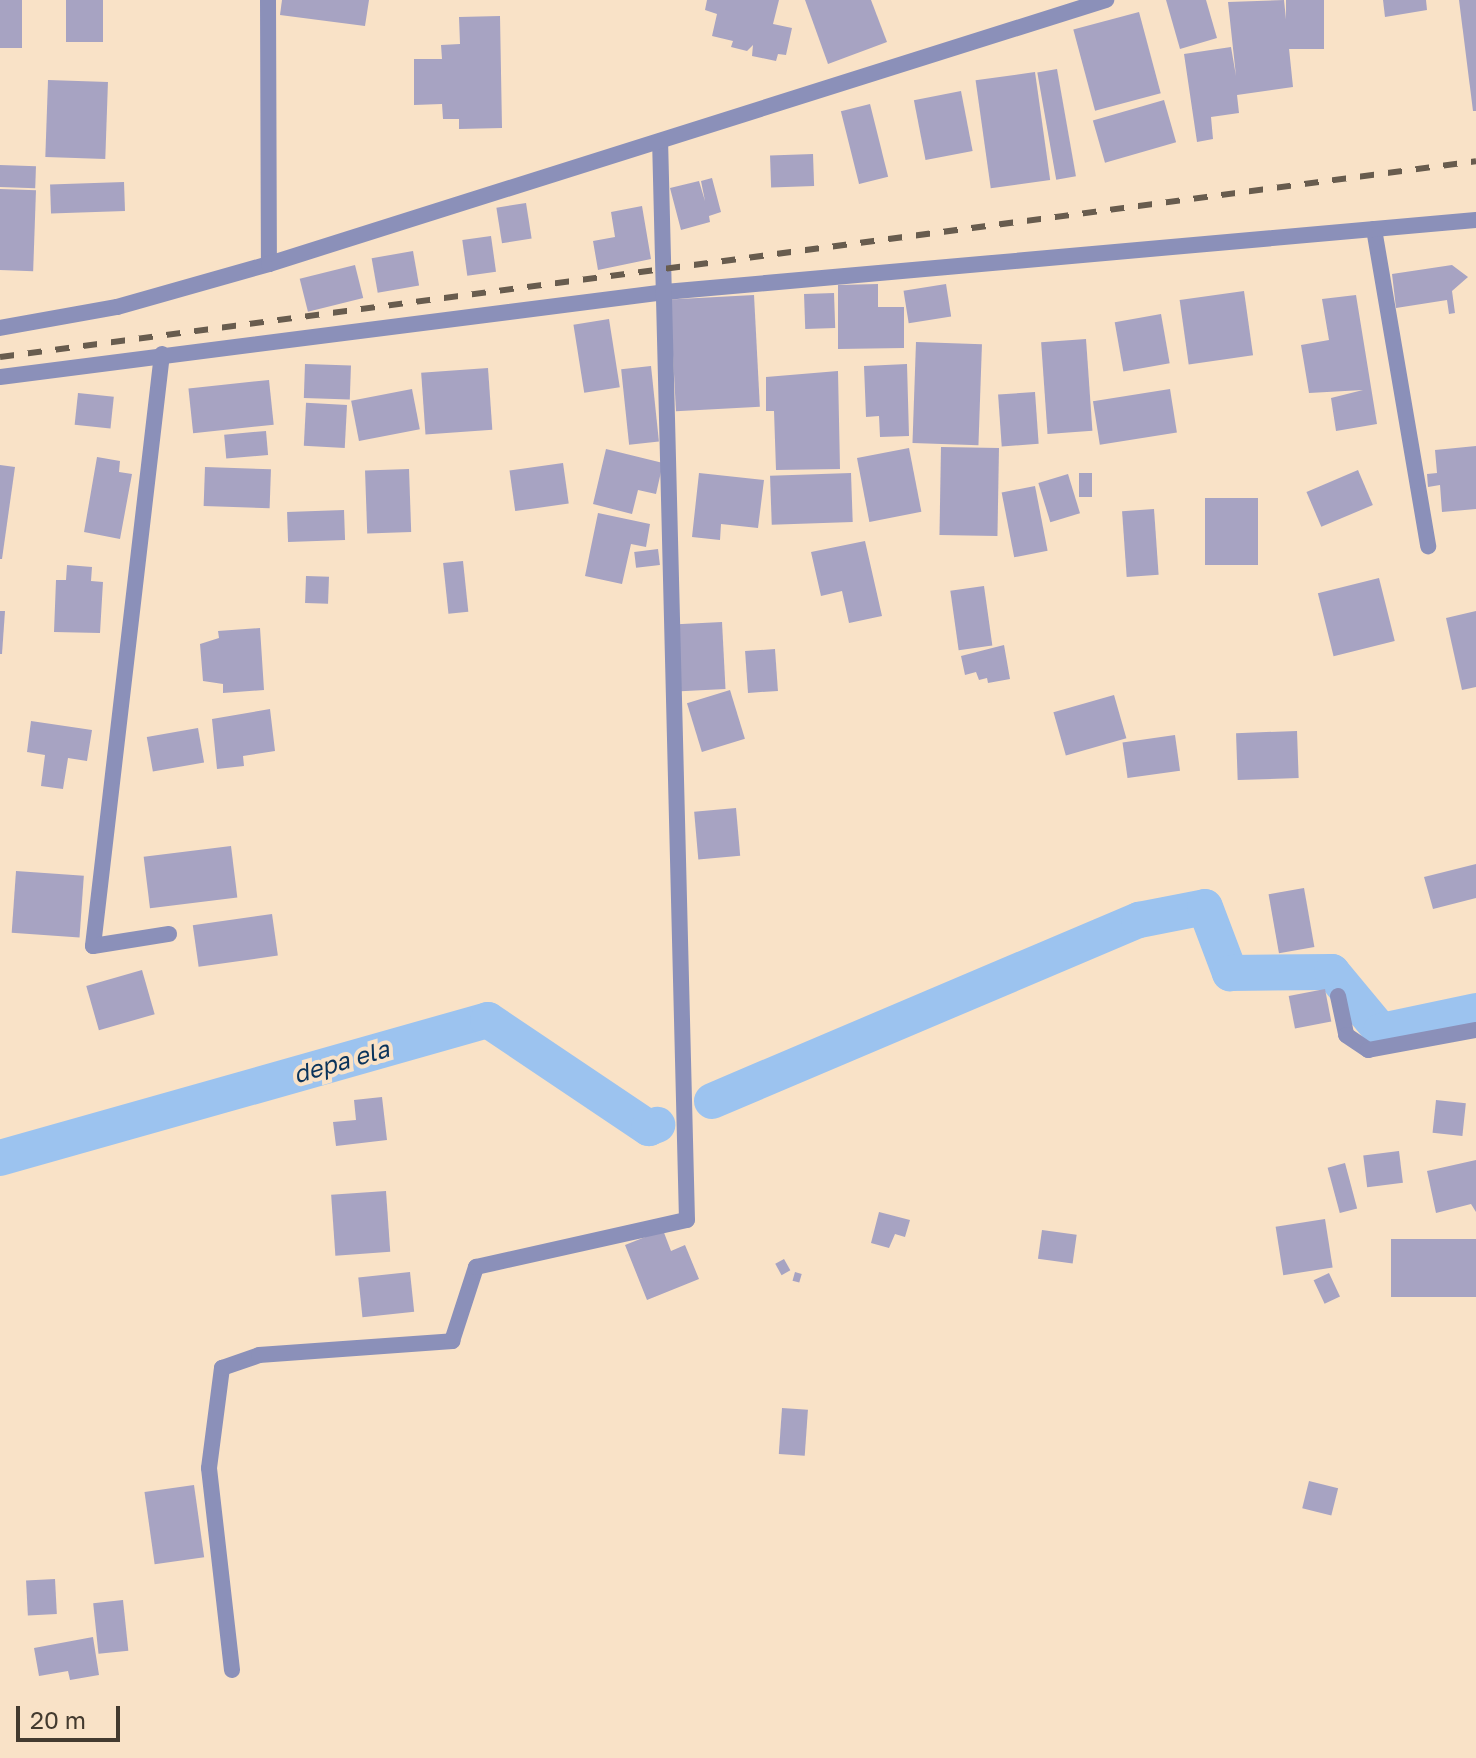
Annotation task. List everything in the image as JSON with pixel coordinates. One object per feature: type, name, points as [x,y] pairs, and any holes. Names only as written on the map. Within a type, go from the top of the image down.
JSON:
[{"type":"street","points":[[268,0],[269,264]]},
{"type":"street","points":[[0,328],[117,307],[269,264],[1106,0]]},
{"type":"street","points":[[232,1670],[209,1468],[222,1368],[259,1355],[452,1341],[476,1267],[687,1220],[660,141]]},
{"type":"street","points":[[0,377],[665,292],[1476,220]]},
{"type":"street","points":[[1374,229],[1428,546]]},
{"type":"street","points":[[162,354],[93,946],[169,934]]},
{"type":"street","points":[[1338,996],[1346,1035],[1368,1050],[1476,1030]]},
{"type":"building","points":[[0,0],[22,0],[22,48],[0,48]]},
{"type":"building","points":[[66,0],[103,0],[103,42],[66,42]]},
{"type":"building","points":[[282,0],[369,0],[365,26],[280,15]]},
{"type":"building","points":[[707,0],[779,0],[773,24],[792,28],[786,55],[778,54],[776,61],[752,56],[753,45],[747,51],[731,47],[733,41],[712,36],[717,14],[705,10]]},
{"type":"building","points":[[805,0],[871,0],[887,42],[828,64]]},
{"type":"building","points":[[1166,0],[1206,0],[1217,38],[1180,49]]},
{"type":"building","points":[[1284,0],[1293,87],[1237,95],[1239,113],[1211,117],[1213,139],[1197,142],[1184,54],[1231,47],[1236,76],[1228,2]]},
{"type":"building","points":[[1286,0],[1324,0],[1324,49],[1286,49]]},
{"type":"building","points":[[1383,0],[1426,0],[1427,10],[1385,17]]},
{"type":"building","points":[[1459,0],[1476,0],[1476,111],[1473,111]]},
{"type":"building","points":[[1139,12],[1161,93],[1095,111],[1073,30]]},
{"type":"building","points":[[500,16],[502,128],[459,129],[459,119],[443,119],[442,104],[414,105],[414,59],[442,59],[441,45],[460,44],[459,17]]},
{"type":"building","points":[[1057,69],[1076,176],[1056,180],[1037,72]]},
{"type":"building","points":[[1035,72],[1050,180],[991,188],[976,80]]},
{"type":"building","points":[[48,80],[108,82],[105,159],[45,157]]},
{"type":"building","points":[[961,91],[973,151],[926,160],[914,100]]},
{"type":"building","points":[[1164,100],[1176,142],[1105,163],[1093,120]]},
{"type":"building","points":[[870,104],[888,177],[859,184],[841,111]]},
{"type":"building","points":[[813,154],[814,186],[771,187],[770,156]]},
{"type":"building","points":[[0,165],[36,166],[35,188],[0,187]]},
{"type":"building","points":[[712,178],[721,212],[709,216],[710,222],[681,230],[670,188],[699,181],[705,201],[701,181]]},
{"type":"building","points":[[124,182],[125,211],[51,214],[50,185]]},
{"type":"building","points":[[0,189],[36,190],[33,271],[0,270]]},
{"type":"building","points":[[526,203],[532,239],[502,243],[496,208]]},
{"type":"building","points":[[642,206],[651,259],[598,270],[593,241],[615,237],[611,212]]},
{"type":"building","points":[[491,236],[496,272],[467,276],[462,240]]},
{"type":"building","points":[[413,251],[419,285],[378,293],[372,258]]},
{"type":"building","points":[[355,265],[363,298],[308,312],[300,279]]},
{"type":"building","points":[[1452,265],[1468,277],[1452,291],[1455,313],[1449,314],[1447,300],[1396,308],[1392,274]]},
{"type":"building","points":[[878,284],[878,307],[904,307],[904,348],[838,349],[838,285]]},
{"type":"building","points":[[946,284],[951,317],[909,323],[904,291]]},
{"type":"building","points":[[1244,291],[1253,355],[1189,364],[1180,300]]},
{"type":"building","points":[[834,293],[835,328],[805,329],[804,294]]},
{"type":"building","points":[[754,295],[760,407],[676,411],[670,299]]},
{"type":"building","points":[[1356,295],[1377,424],[1336,431],[1331,398],[1363,390],[1309,393],[1301,345],[1329,340],[1322,299]]},
{"type":"building","points":[[1161,314],[1170,363],[1123,371],[1115,322]]},
{"type":"building","points":[[609,319],[620,387],[584,393],[573,325]]},
{"type":"building","points":[[1086,339],[1092,431],[1048,434],[1041,342]]},
{"type":"building","points":[[916,342],[982,344],[978,445],[912,443]]},
{"type":"building","points":[[305,364],[351,366],[350,400],[304,398]]},
{"type":"building","points":[[907,364],[909,436],[880,437],[879,416],[866,417],[864,366]]},
{"type":"building","points":[[651,366],[659,442],[629,445],[621,369]]},
{"type":"building","points":[[488,368],[492,430],[425,435],[421,373]]},
{"type":"building","points":[[838,371],[840,469],[776,470],[774,411],[766,411],[766,377]]},
{"type":"building","points":[[269,380],[274,425],[193,433],[188,388]]},
{"type":"building","points":[[412,389],[420,429],[359,441],[351,401]]},
{"type":"building","points":[[1170,389],[1177,432],[1100,445],[1093,401]]},
{"type":"building","points":[[1035,392],[1039,444],[1002,446],[998,395]]},
{"type":"building","points":[[78,393],[114,397],[110,429],[75,425]]},
{"type":"building","points":[[306,403],[347,405],[345,448],[304,446]]},
{"type":"building","points":[[266,431],[268,455],[226,459],[224,435]]},
{"type":"building","points":[[1476,446],[1476,509],[1442,512],[1440,485],[1428,487],[1427,474],[1437,473],[1435,450]]},
{"type":"building","points":[[941,447],[999,448],[997,536],[939,535]]},
{"type":"building","points":[[909,448],[921,512],[869,522],[857,458]]},
{"type":"building","points":[[606,449],[663,463],[656,494],[638,490],[632,514],[593,504]]},
{"type":"building","points":[[97,457],[120,461],[119,472],[132,474],[120,539],[84,532]]},
{"type":"building","points":[[563,463],[569,504],[515,511],[510,471]]},
{"type":"building","points":[[0,465],[15,467],[2,559],[0,559]]},
{"type":"building","points":[[205,467],[271,469],[270,508],[204,506]]},
{"type":"building","points":[[409,469],[411,532],[367,533],[365,471]]},
{"type":"building","points":[[1358,470],[1373,505],[1321,527],[1306,492]]},
{"type":"building","points":[[699,473],[764,480],[758,528],[721,524],[720,540],[692,537]]},
{"type":"building","points":[[851,473],[853,522],[772,525],[770,476]]},
{"type":"building","points":[[1079,473],[1092,473],[1092,497],[1079,497]]},
{"type":"building","points":[[1068,474],[1080,513],[1050,522],[1038,483]]},
{"type":"building","points":[[1035,486],[1048,551],[1014,557],[1002,492]]},
{"type":"building","points":[[1205,498],[1258,498],[1258,565],[1205,565]]},
{"type":"building","points":[[1154,509],[1159,575],[1127,577],[1122,511]]},
{"type":"building","points":[[344,510],[345,540],[288,542],[287,512]]},
{"type":"building","points":[[598,513],[650,524],[646,547],[631,544],[622,584],[585,576]]},
{"type":"building","points":[[865,541],[882,616],[849,623],[842,591],[821,596],[811,552]]},
{"type":"building","points":[[658,549],[660,565],[636,568],[634,552]]},
{"type":"building","points":[[463,561],[468,612],[448,614],[443,563]]},
{"type":"building","points":[[67,565],[92,567],[91,581],[103,582],[100,633],[54,632],[56,580],[66,580]]},
{"type":"building","points":[[306,576],[329,577],[328,604],[305,603]]},
{"type":"building","points":[[1379,578],[1395,641],[1334,656],[1318,593]]},
{"type":"building","points":[[984,586],[992,645],[959,650],[950,591]]},
{"type":"building","points":[[0,611],[5,611],[2,654],[0,654]]},
{"type":"building","points":[[1476,611],[1476,687],[1462,690],[1446,618]]},
{"type":"building","points":[[722,622],[726,689],[681,691],[677,624]]},
{"type":"building","points":[[260,628],[264,690],[223,693],[223,684],[203,681],[200,644],[219,638],[218,631]]},
{"type":"building","points":[[1004,645],[1010,679],[988,683],[987,678],[979,680],[976,672],[965,675],[961,656]]},
{"type":"building","points":[[775,649],[778,691],[748,693],[745,651]]},
{"type":"building","points":[[730,690],[745,739],[702,752],[687,703]]},
{"type":"building","points":[[1114,695],[1126,738],[1066,756],[1053,712]]},
{"type":"building","points":[[270,709],[275,751],[243,756],[244,766],[217,769],[212,719]]},
{"type":"building","points":[[31,721],[92,730],[87,761],[68,758],[63,789],[41,786],[45,755],[27,752]]},
{"type":"building","points":[[198,728],[204,762],[153,771],[147,737]]},
{"type":"building","points":[[1297,731],[1299,778],[1238,780],[1236,733]]},
{"type":"building","points":[[1175,735],[1180,771],[1128,778],[1123,742]]},
{"type":"building","points":[[736,808],[740,856],[698,859],[694,812]]},
{"type":"building","points":[[231,846],[237,898],[150,908],[144,857]]},
{"type":"building","points":[[1476,864],[1476,898],[1433,909],[1424,877]]},
{"type":"building","points":[[16,871],[84,876],[80,938],[12,933]]},
{"type":"building","points":[[1304,888],[1314,947],[1279,953],[1269,894]]},
{"type":"building","points":[[272,914],[278,956],[199,967],[193,925]]},
{"type":"building","points":[[142,970],[155,1014],[99,1030],[86,986]]},
{"type":"building","points":[[1325,989],[1331,1021],[1295,1028],[1289,996]]},
{"type":"building","points":[[382,1097],[387,1140],[336,1146],[333,1122],[356,1120],[354,1100]]},
{"type":"building","points":[[1436,1100],[1466,1103],[1462,1136],[1433,1133]]},
{"type":"building","points":[[1399,1151],[1403,1183],[1367,1187],[1363,1155]]},
{"type":"building","points":[[1476,1160],[1476,1212],[1471,1204],[1436,1213],[1427,1171]]},
{"type":"building","points":[[1345,1163],[1357,1208],[1340,1213],[1328,1168]]},
{"type":"building","points":[[386,1191],[390,1252],[335,1256],[331,1195]]},
{"type":"building","points":[[879,1212],[910,1220],[905,1237],[895,1234],[889,1248],[871,1243]]},
{"type":"building","points":[[1325,1219],[1333,1267],[1283,1275],[1276,1227]]},
{"type":"building","points":[[663,1230],[671,1251],[685,1245],[699,1279],[647,1300],[625,1245]]},
{"type":"building","points":[[1042,1230],[1077,1235],[1073,1264],[1038,1259]]},
{"type":"building","points":[[1391,1239],[1476,1239],[1476,1297],[1391,1297]]},
{"type":"building","points":[[784,1259],[790,1270],[782,1275],[775,1264]]},
{"type":"building","points":[[410,1272],[414,1312],[362,1317],[358,1277]]},
{"type":"building","points":[[795,1272],[802,1274],[799,1283],[793,1281]]},
{"type":"building","points":[[1329,1273],[1340,1297],[1325,1304],[1314,1280]]},
{"type":"building","points":[[782,1408],[808,1410],[805,1456],[779,1454]]},
{"type":"building","points":[[1309,1481],[1338,1488],[1331,1515],[1302,1508]]},
{"type":"building","points":[[194,1485],[204,1557],[155,1564],[144,1492]]},
{"type":"building","points":[[55,1579],[57,1614],[28,1615],[26,1581]]},
{"type":"building","points":[[123,1600],[128,1651],[98,1654],[93,1603]]},
{"type":"building","points":[[93,1637],[99,1675],[70,1680],[68,1671],[39,1676],[34,1648]]},
{"type":"waterway","points":[[712,1101],[1139,920],[1205,907],[1230,973],[1332,972],[1381,1031],[1476,1011]]},
{"type":"waterway","name":"depa ela","points":[[0,1158],[488,1020],[649,1128],[657,1125]]},
{"type":"railway","points":[[0,357],[1476,161]]}]
